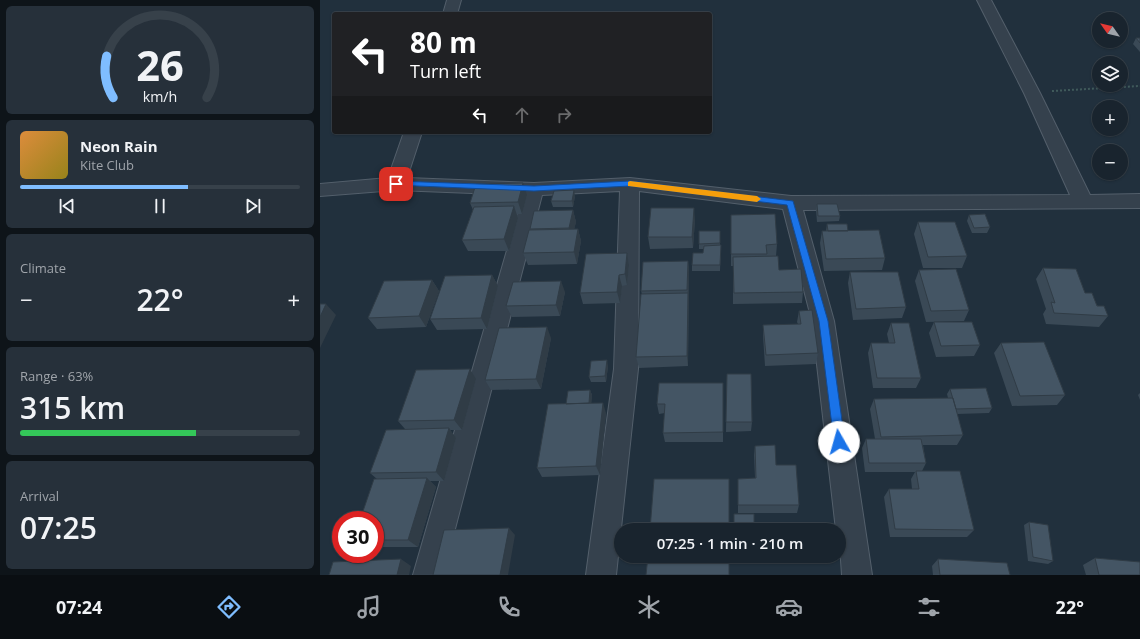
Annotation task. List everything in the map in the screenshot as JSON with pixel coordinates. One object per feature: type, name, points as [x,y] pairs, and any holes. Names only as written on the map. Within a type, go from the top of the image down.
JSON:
[{"type":"street","points":[[451,12],[454,0]]},
{"type":"street","points":[[984,0],[1032,93],[1083,201]]},
{"type":"street","points":[[396,184],[411,134]]},
{"type":"street","points":[[320,190],[396,184],[534,189],[630,184],[791,203],[1140,201]]},
{"type":"street","points":[[601,575],[626,369],[630,184]]},
{"type":"street","points":[[428,575],[534,189]]},
{"type":"street","points":[[791,203],[824,321],[857,575]]},
{"type":"path","points":[[1032,93],[1140,86]]},
{"type":"building","points":[[523,183],[518,202],[470,203],[476,184]]},
{"type":"building","points":[[574,190],[572,201],[551,201],[554,191]]},
{"type":"building","points":[[817,204],[837,204],[840,216],[818,216]]},
{"type":"building","points":[[514,206],[504,239],[462,240],[474,207]]},
{"type":"building","points":[[651,208],[694,208],[692,237],[648,237]]},
{"type":"building","points":[[573,210],[569,228],[530,229],[534,211]]},
{"type":"building","points":[[775,214],[777,244],[766,245],[767,254],[731,254],[731,215]]},
{"type":"building","points":[[985,214],[990,227],[974,228],[969,215]]},
{"type":"building","points":[[918,222],[955,222],[967,256],[928,257]]},
{"type":"building","points":[[827,224],[847,224],[848,231],[828,231]]},
{"type":"building","points":[[578,229],[574,252],[523,253],[529,230]]},
{"type":"building","points":[[879,230],[885,258],[826,259],[822,231]]},
{"type":"building","points":[[699,231],[720,231],[720,243],[699,244]]},
{"type":"building","points":[[721,245],[720,265],[692,265],[693,253],[703,253],[704,246]]},
{"type":"building","points":[[627,253],[625,274],[619,275],[617,292],[580,293],[586,254]]},
{"type":"building","points":[[778,256],[779,270],[801,269],[803,292],[734,293],[733,257]]},
{"type":"building","points":[[688,261],[687,290],[641,291],[643,262]]},
{"type":"building","points":[[1043,268],[1076,269],[1085,293],[1092,293],[1097,306],[1104,306],[1108,316],[1054,313],[1051,302],[1055,303]]},
{"type":"building","points":[[956,269],[969,310],[931,311],[919,270]]},
{"type":"building","points":[[850,272],[898,272],[906,307],[856,309]]},
{"type":"building","points":[[492,275],[481,318],[430,319],[445,276]]},
{"type":"building","points":[[432,280],[419,316],[368,318],[384,281]]},
{"type":"building","points":[[561,281],[556,305],[506,306],[513,282]]},
{"type":"building","points":[[688,293],[687,356],[636,357],[641,294]]},
{"type":"building","points":[[320,304],[326,304],[320,317]]},
{"type":"building","points":[[812,310],[818,353],[766,355],[763,325],[801,324],[799,311]]},
{"type":"building","points":[[934,322],[972,322],[980,345],[941,346]]},
{"type":"building","points":[[891,323],[909,323],[921,378],[877,378],[871,343],[895,343]]},
{"type":"building","points":[[547,327],[536,379],[485,380],[499,328]]},
{"type":"building","points":[[1044,342],[1065,395],[1020,396],[1001,343]]},
{"type":"building","points":[[607,360],[605,376],[589,377],[591,361]]},
{"type":"building","points":[[470,369],[454,420],[398,421],[416,370]]},
{"type":"building","points":[[727,374],[751,374],[752,422],[726,422]]},
{"type":"building","points":[[659,383],[723,383],[723,432],[663,433],[665,404],[657,404]]},
{"type":"building","points":[[986,388],[992,408],[956,409],[950,389]]},
{"type":"building","points":[[590,390],[589,403],[566,404],[568,391]]},
{"type":"building","points":[[953,398],[963,435],[881,437],[874,399]]},
{"type":"building","points":[[603,403],[596,466],[537,468],[548,404]]},
{"type":"building","points":[[449,428],[436,472],[370,473],[386,430]]},
{"type":"building","points":[[866,439],[921,439],[926,463],[869,463]]},
{"type":"building","points":[[775,445],[776,465],[796,465],[799,505],[738,505],[738,479],[756,478],[755,446]]},
{"type":"building","points":[[916,471],[960,471],[974,530],[895,529],[889,489],[919,489]]},
{"type":"building","points":[[427,478],[408,540],[384,540],[384,511],[363,511],[374,479]]},
{"type":"building","points":[[654,479],[729,479],[729,523],[651,523]]},
{"type":"building","points":[[734,514],[754,514],[754,523],[734,523]]},
{"type":"building","points":[[1029,522],[1048,525],[1053,561],[1033,557]]},
{"type":"building","points":[[509,528],[500,575],[433,575],[444,530]]},
{"type":"building","points":[[1095,558],[1140,562],[1140,575],[1099,575]]},
{"type":"building","points":[[401,559],[397,575],[329,575],[333,563],[384,563],[384,560]]},
{"type":"building","points":[[938,559],[1007,563],[1010,575],[940,575]]},
{"type":"building","points":[[647,563],[729,563],[729,575],[646,575]]},
{"type":"slow traffic","points":[[630,184],[757,199]]},
{"type":"route","points":[[396,184],[534,189],[630,184],[791,203],[824,321],[839,442]]}]
